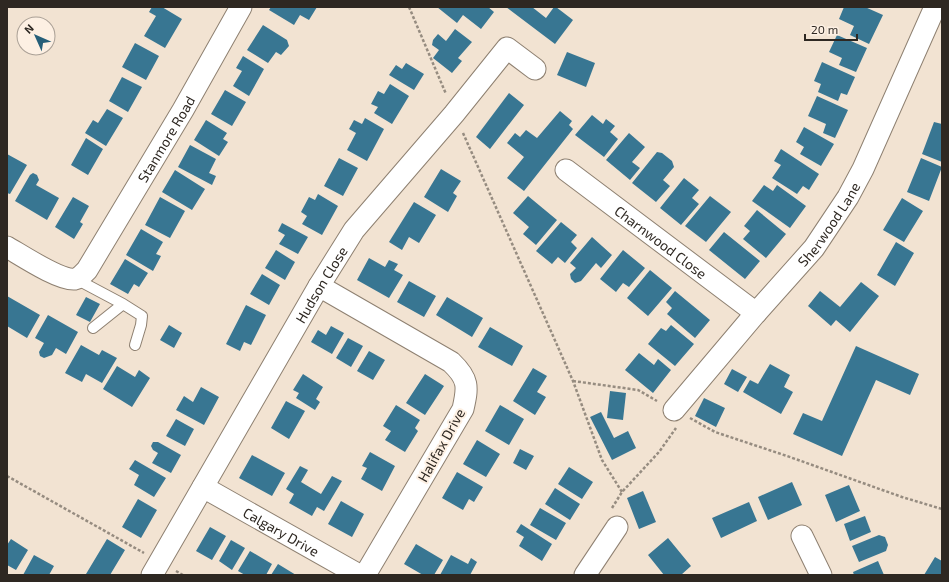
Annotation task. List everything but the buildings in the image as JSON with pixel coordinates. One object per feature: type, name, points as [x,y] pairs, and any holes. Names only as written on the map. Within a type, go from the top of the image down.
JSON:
[{"type":"street","name":"Stanmore Road","points":[[82,274],[179,116],[241,7]]},
{"type":"street","name":"Sherwood Lane","points":[[674,410],[756,313],[814,248],[848,197],[935,7]]},
{"type":"street","name":"Hudson Close","points":[[156,568],[319,286],[354,230],[454,114],[507,48],[535,69]]},
{"type":"street","name":"Charnwood Close","points":[[566,170],[756,313]]},
{"type":"street","points":[[7,247],[56,275],[67,279],[82,274]]},
{"type":"street","name":"Halifax Drive","points":[[319,286],[451,362],[465,378],[467,392],[463,409],[365,575]]},
{"type":"street","name":"Calgary Drive","points":[[203,488],[359,575]]},
{"type":"street","points":[[585,575],[617,527]]},
{"type":"street","points":[[802,536],[821,575]]},
{"type":"lane","points":[[82,274],[142,316],[135,345]]},
{"type":"lane","points":[[93,328],[123,304]]},
{"type":"path","points":[[409,7],[454,114],[573,381],[602,460],[622,492]]},
{"type":"path","points":[[573,381],[638,390],[715,432],[942,510]]},
{"type":"path","points":[[617,527],[608,514],[622,492],[659,452],[676,429],[674,410]]},
{"type":"path","points":[[7,476],[156,568],[183,575]]}]
